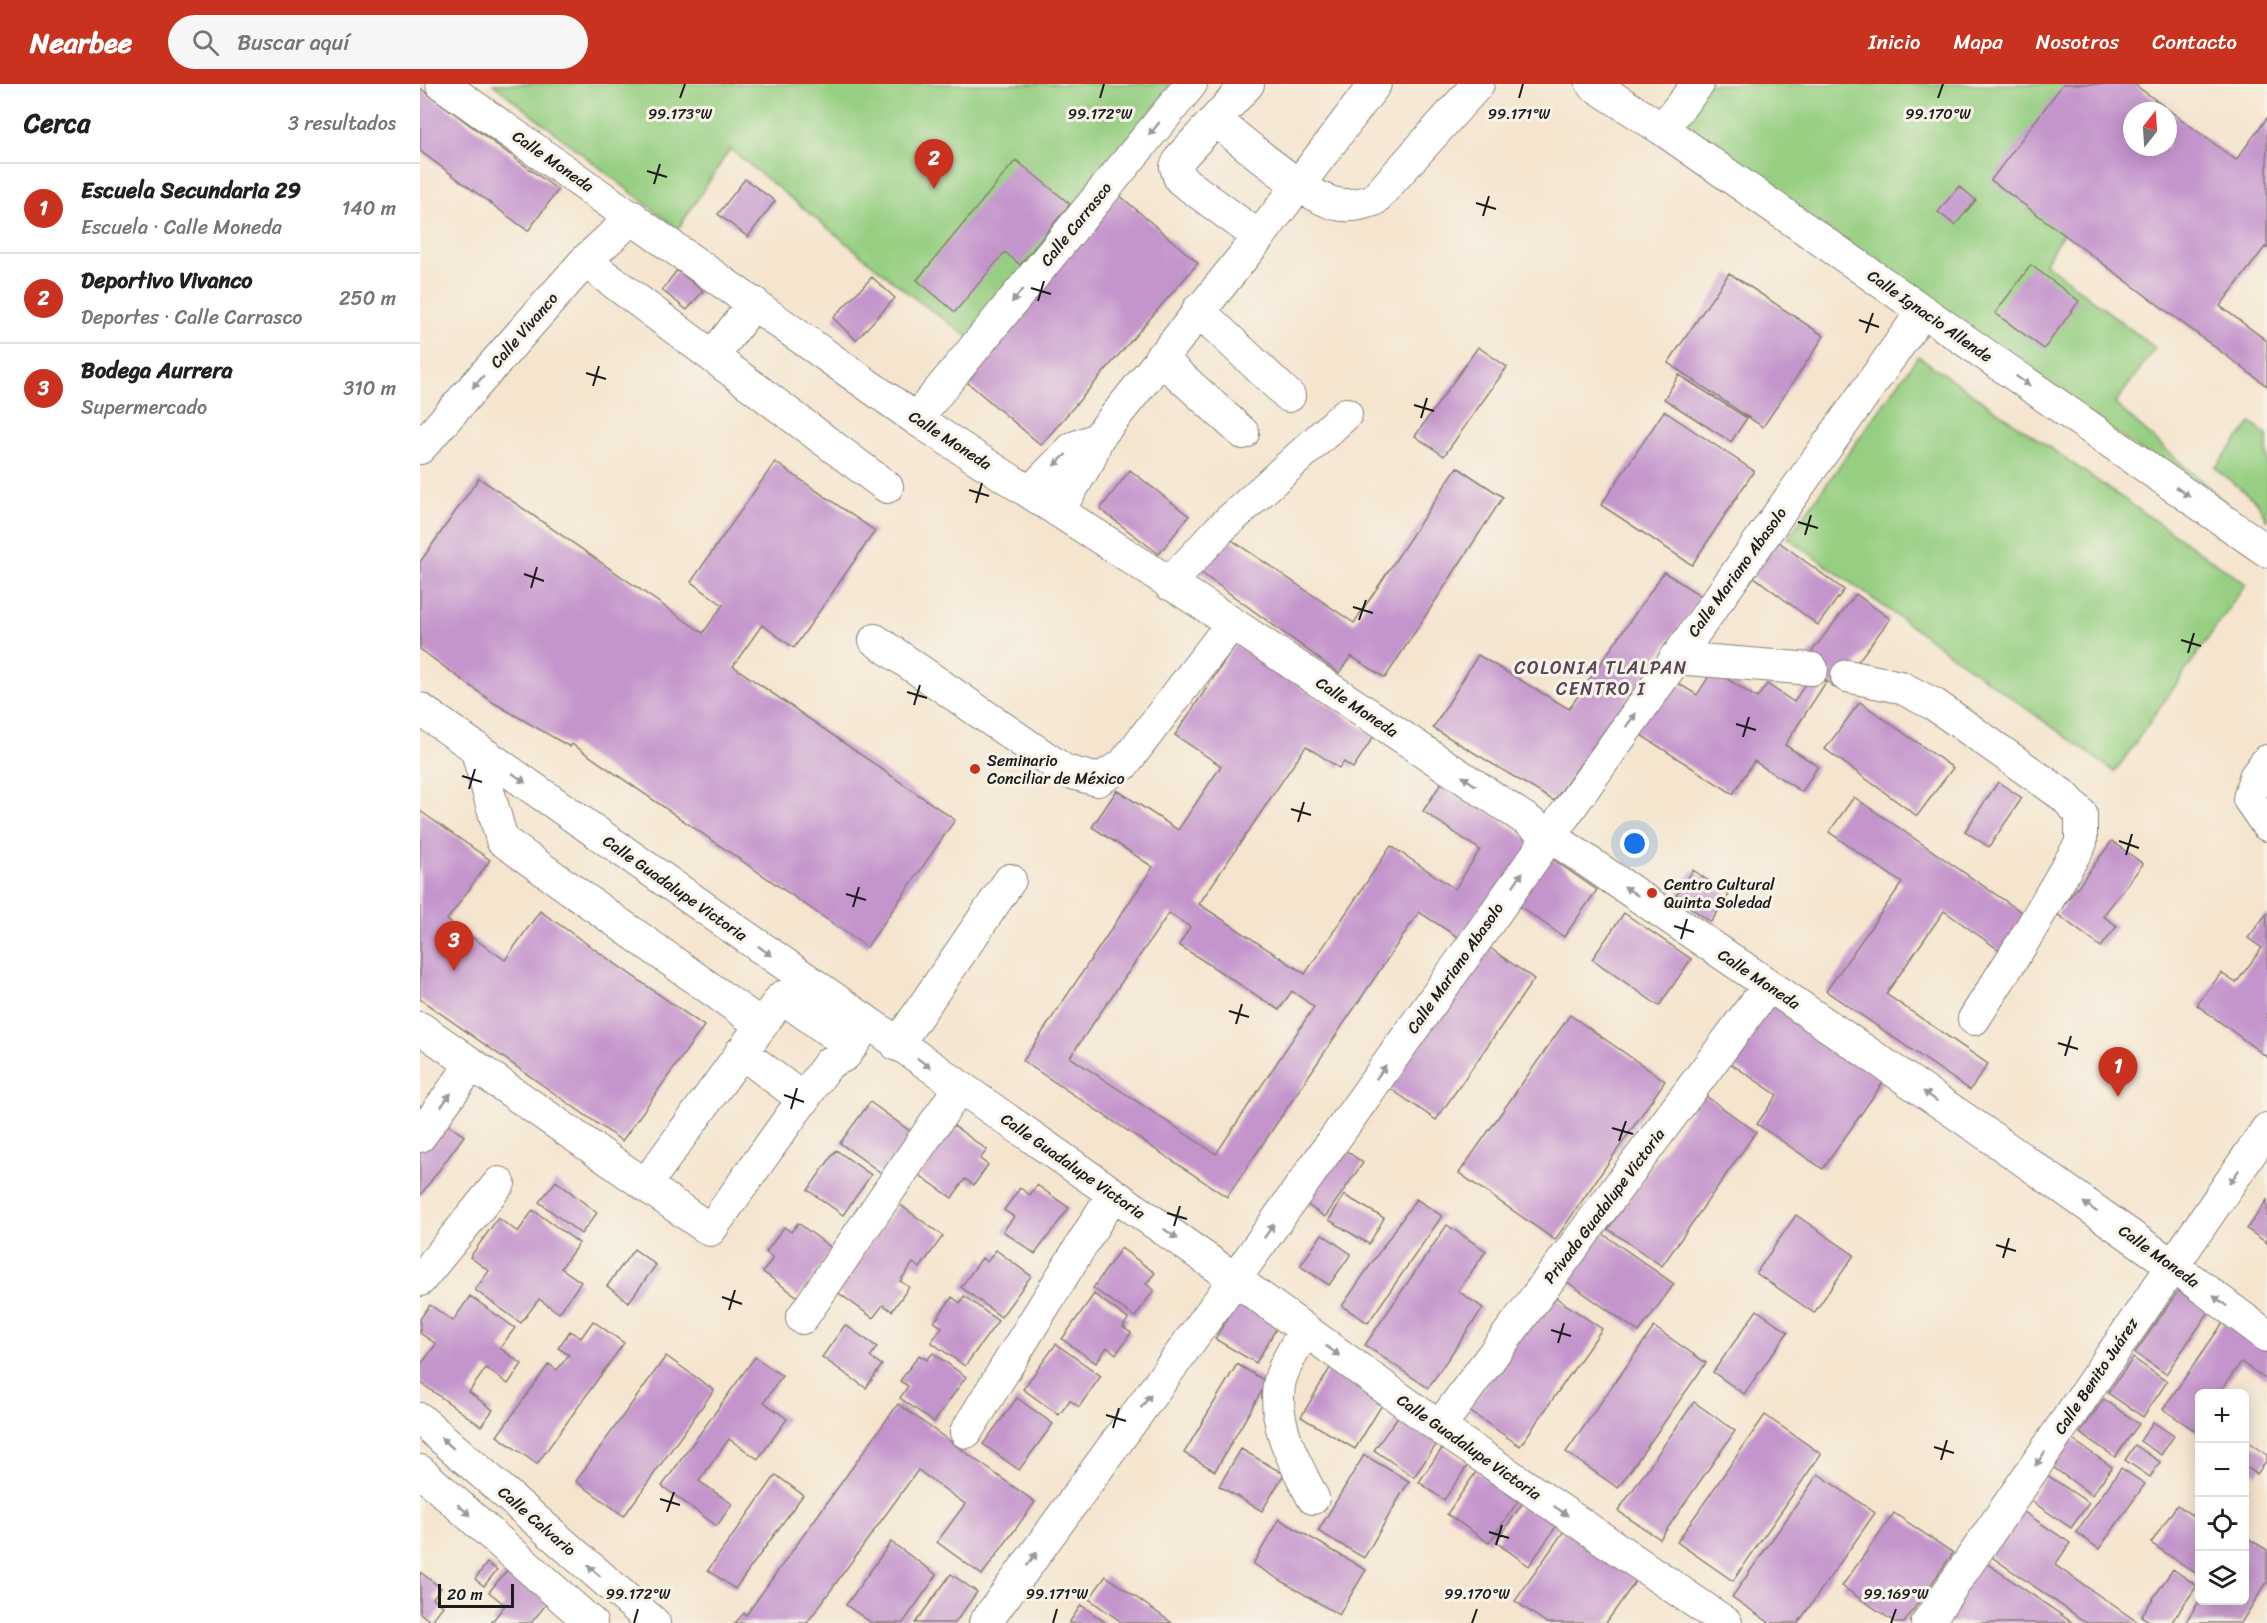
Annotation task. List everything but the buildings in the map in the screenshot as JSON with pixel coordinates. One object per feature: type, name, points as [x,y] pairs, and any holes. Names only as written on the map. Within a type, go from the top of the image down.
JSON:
[{"type":"street","name":"Calle Moneda","points":[[442,84],[916,419],[1232,623],[1549,835],[2172,1265],[2267,1336]]},
{"type":"street","name":"Calle Carrasco","points":[[916,419],[1191,84]]},
{"type":"street","points":[[1248,84],[1181,157],[1176,167],[1179,179],[1259,237]]},
{"type":"street","points":[[1058,511],[1089,460],[1097,439],[1198,310],[1259,237],[1375,84]]},
{"type":"street","points":[[1215,120],[1298,185],[1335,204],[1357,206],[1374,200],[1478,84]]},
{"type":"street","name":"Calle Ignacio Allende","points":[[1592,84],[1662,129],[2267,551]]},
{"type":"street","points":[[1662,129],[1698,84]]},
{"type":"street","name":"Calle Vivanco","points":[[420,448],[585,261],[633,217]]},
{"type":"street","points":[[585,261],[887,487]]},
{"type":"street","points":[[713,356],[754,303]]},
{"type":"street","points":[[1198,310],[1289,396]]},
{"type":"street","name":"Calle Mariano Abasolo","points":[[985,1623],[1235,1279],[1923,311]]},
{"type":"street","points":[[1160,358],[1243,433]]},
{"type":"street","points":[[1169,584],[1220,529],[1346,414]]},
{"type":"street","points":[[1030,492],[1073,448],[1097,439]]},
{"type":"street","points":[[875,640],[1065,771],[1098,780],[1123,765],[1232,623]]},
{"type":"street","points":[[1675,658],[1812,669]]},
{"type":"street","points":[[1847,676],[1900,687],[1935,705],[2064,796],[2081,814],[2081,843],[2023,942],[1974,1019]]},
{"type":"street","name":"Calle Guadalupe Victoria","points":[[420,709],[849,1022],[897,1045],[1235,1279],[1439,1427],[1726,1623]]},
{"type":"street","points":[[476,748],[502,840],[760,1024]]},
{"type":"street","points":[[2267,761],[2255,777],[2249,798],[2267,825]]},
{"type":"street","points":[[897,1045],[1010,880]]},
{"type":"street","name":"Privada Guadalupe Victoria","points":[[1439,1427],[1769,985]]},
{"type":"street","points":[[424,1038],[472,1064],[710,1230],[829,1064],[845,1055],[849,1022],[782,997],[760,1024],[646,1184]]},
{"type":"street","points":[[741,1052],[804,1100]]},
{"type":"street","points":[[420,1136],[472,1064]]},
{"type":"street","points":[[802,1318],[959,1088]]},
{"type":"street","name":"Calle Benito Juárez","points":[[1927,1623],[2267,1129]]},
{"type":"street","points":[[420,1280],[499,1183]]},
{"type":"street","points":[[966,1432],[1113,1194]]},
{"type":"street","points":[[1305,1330],[1279,1383],[1278,1415],[1292,1457],[1313,1498]]},
{"type":"street","name":"Calle Calvario","points":[[420,1419],[654,1623]]},
{"type":"street","points":[[420,1471],[591,1623]]},
{"type":"street","points":[[529,1567],[555,1537]]},
{"type":"green space","points":[[493,84],[1172,84],[971,339],[913,297],[730,149],[678,229]]},
{"type":"green space","points":[[1708,84],[2063,84],[2063,233],[2045,263],[2155,348],[2115,404],[2267,540],[1677,123]]},
{"type":"green space","points":[[1918,356],[2246,584],[2115,772],[1788,538]]},
{"type":"green space","points":[[2251,423],[2267,435],[2267,521],[2257,502],[2215,468]]},
{"type":"place","name":"Deportivo Vivanco","points":[[934,189]]},
{"type":"place","name":"Seminario Conciliar de México","points":[[975,769]]},
{"type":"place","name":"Centro Cultural Quinta Soledad","points":[[1652,893]]},
{"type":"place","name":"Bodega Aurrera","points":[[454,971]]},
{"type":"place","name":"Escuela Secundaria 29","points":[[2118,1097]]},
{"type":"district","name":"COLONIA TLALPAN CENTRO I","points":[[1601,678]]}]
